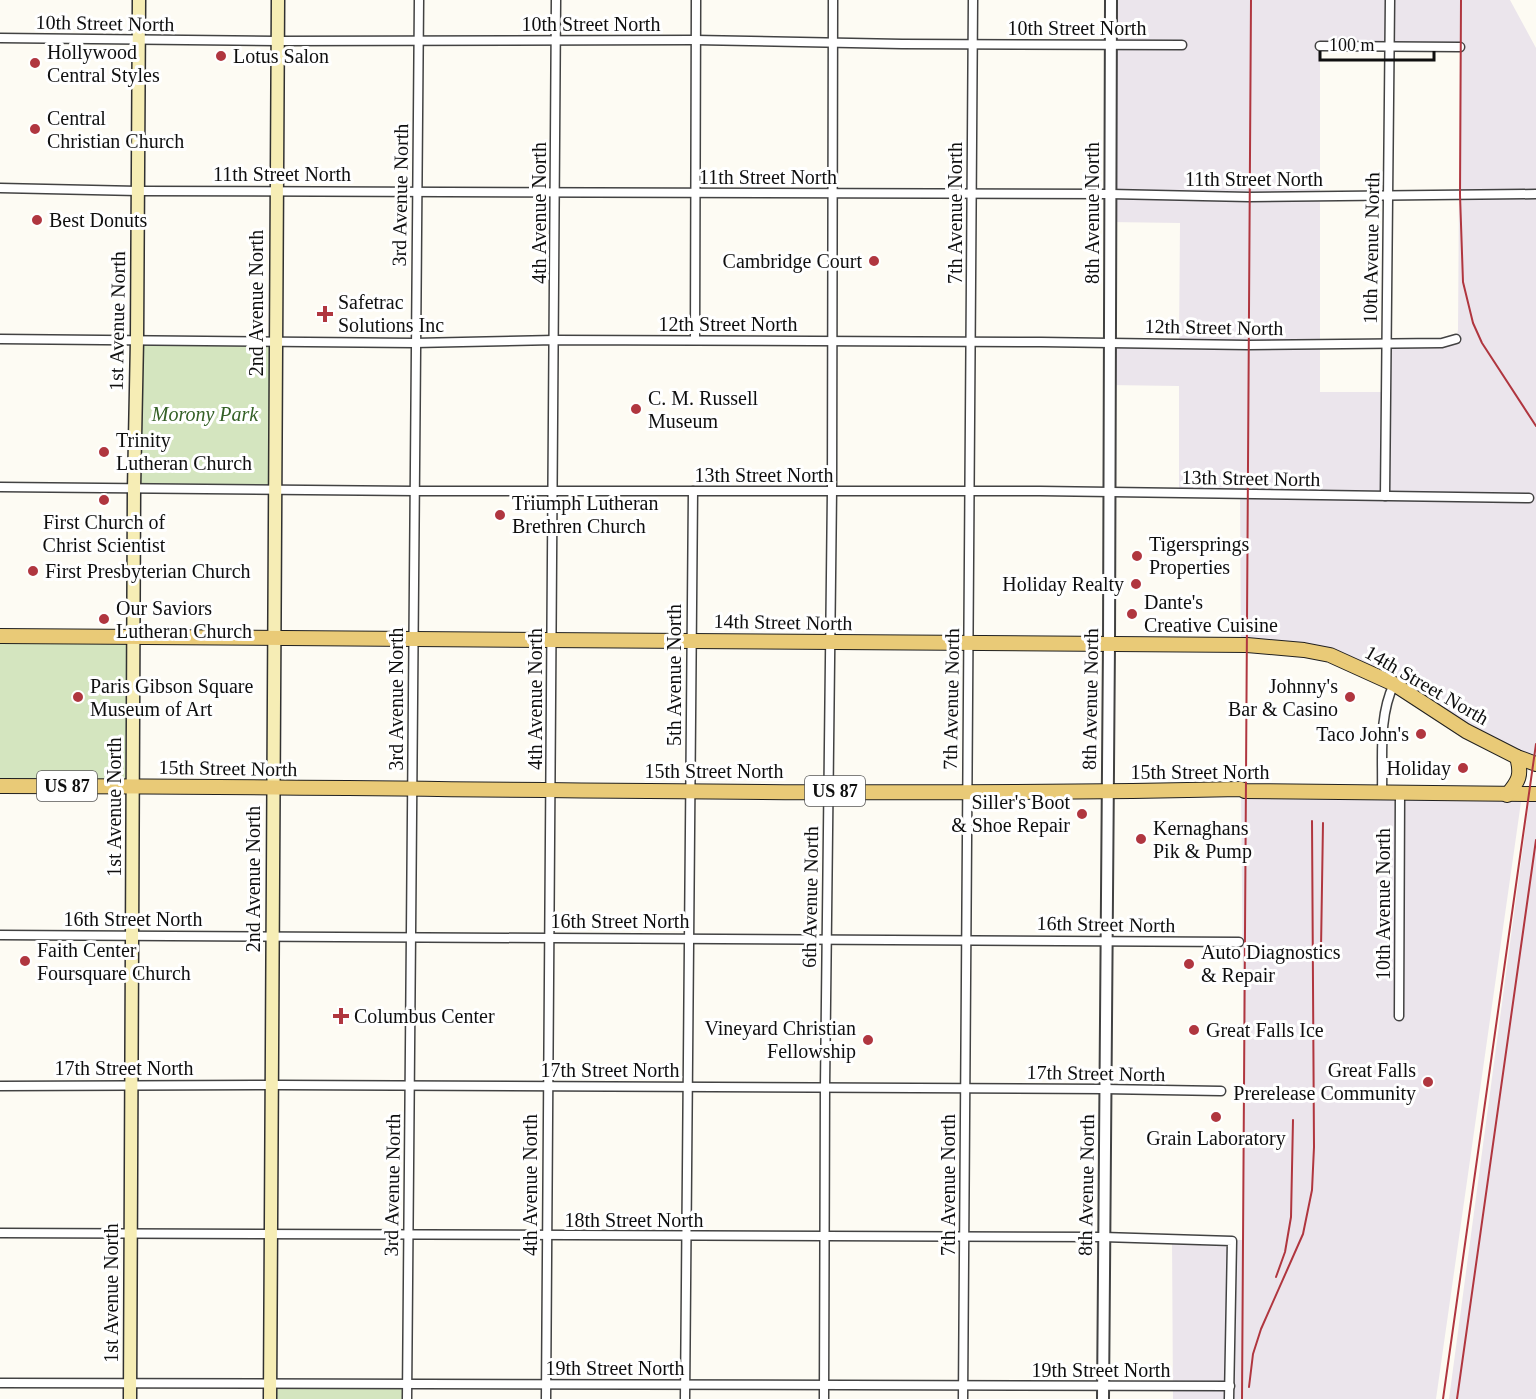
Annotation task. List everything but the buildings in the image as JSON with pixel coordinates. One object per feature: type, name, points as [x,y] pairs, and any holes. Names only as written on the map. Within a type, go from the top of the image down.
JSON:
[{"type":"main road","name":"1st Avenue North","points":[[130,1399],[134,489],[139,0]]},
{"type":"main road","name":"2nd Avenue North","points":[[270,1399],[269,1234],[272,1084],[278,0]]},
{"type":"main road","name":"14th Street North","points":[[0,636],[1247,645],[1304,650],[1330,655],[1394,684],[1466,731],[1536,764]]},
{"type":"main road","points":[[1507,795],[1520,780],[1521,770],[1517,757]]},
{"type":"main road","name":"15th Street North","points":[[0,786],[828,791],[1241,789],[1536,794]]},
{"type":"street","name":"3rd Avenue North","points":[[406,1399],[414,343],[419,0]]},
{"type":"street","name":"4th Avenue North","points":[[546,1399],[556,0]]},
{"type":"street","points":[[695,340],[696,0]]},
{"type":"street","name":"6th Avenue North","points":[[824,1399],[826,939],[834,194],[833,0]]},
{"type":"street","name":"7th Avenue North","points":[[963,1399],[973,0]]},
{"type":"street","name":"8th Avenue North","points":[[1103,1399],[1111,0]]},
{"type":"street","name":"10th Avenue North","points":[[1385,496],[1390,0]]},
{"type":"street","name":"10th Street North","points":[[0,38],[556,42],[695,40],[972,45],[1182,45]]},
{"type":"street","points":[[1320,46],[1460,47]]},
{"type":"street","name":"11th Street North","points":[[0,188],[138,191],[1110,194],[1249,197],[1536,194]]},
{"type":"street","name":"12th Street North","points":[[0,339],[414,343],[695,340],[1248,345],[1442,343],[1456,339]]},
{"type":"street","name":"13th Street North","points":[[0,487],[414,491],[970,491],[1529,498]]},
{"type":"street","name":"5th Avenue North","points":[[685,1399],[693,491]]},
{"type":"street","points":[[1382,792],[1384,715],[1386,700],[1394,684]]},
{"type":"street","name":"10th Avenue North","points":[[1399,1016],[1400,793]]},
{"type":"street","name":"16th Street North","points":[[0,935],[1239,942]]},
{"type":"street","name":"17th Street North","points":[[0,1086],[272,1084],[1221,1091]]},
{"type":"street","name":"18th Street North","points":[[0,1233],[964,1236],[1232,1241],[1230,1386]]},
{"type":"street","name":"19th Street North","points":[[0,1383],[1230,1386]]},
{"type":"street","points":[[1230,1386],[1230,1399]]},
{"type":"shaded area","points":[[1111,0],[1510,0],[1536,48],[1536,764],[1356,666],[1241,645],[1240,495],[1179,493],[1179,386],[1109,385],[1109,342],[1179,343],[1180,223],[1110,222]],"holes":[[[1320,46],[1460,48],[1458,330],[1456,339],[1387,344],[1386,392],[1320,392]]]},
{"type":"shaded area","points":[[1241,789],[1522,795],[1436,1399],[1173,1399],[1172,1239],[1243,1240]]},
{"type":"shaded area","points":[[1530,794],[1536,794],[1536,1399],[1449,1399]]},
{"type":"green space","name":"Morony Park","points":[[137,340],[275,340],[275,490],[134,489]]},
{"type":"green space","points":[[0,636],[133,637],[134,786],[0,786]]},
{"type":"green space","points":[[270,1383],[407,1384],[407,1399],[270,1399]]},
{"type":"railway","points":[[1242,1399],[1251,0]]},
{"type":"railway","points":[[1461,0],[1460,195],[1463,282],[1473,323],[1482,343],[1536,426]]},
{"type":"railway","points":[[1443,1399],[1536,744]]},
{"type":"railway","points":[[1249,1387],[1253,1354],[1261,1329],[1303,1234],[1312,1190],[1314,1147],[1312,821]]},
{"type":"railway","points":[[1321,949],[1323,823]]},
{"type":"railway","points":[[1457,1399],[1536,840]]},
{"type":"railway","points":[[1276,1277],[1285,1252],[1291,1217],[1293,1120]]},
{"type":"place","name":"Lotus Salon","points":[[221,56]]},
{"type":"place","name":"Hollywood Central Styles","points":[[35,63]]},
{"type":"place","name":"Central Christian Church","points":[[35,129]]},
{"type":"place","name":"Best Donuts","points":[[37,220]]},
{"type":"place","name":"Cambridge Court","points":[[874,261]]},
{"type":"place","name":"Safetrac Solutions Inc","points":[[325,314]]},
{"type":"place","name":"C. M. Russell Museum","points":[[636,409]]},
{"type":"place","name":"Trinity Lutheran Church","points":[[104,452]]},
{"type":"place","name":"First Church of Christ Scientist","points":[[104,500]]},
{"type":"place","name":"Triumph Lutheran Brethren Church","points":[[500,515]]},
{"type":"place","name":"Tigersprings Properties","points":[[1137,556]]},
{"type":"place","name":"First Presbyterian Church","points":[[33,571]]},
{"type":"place","name":"Holiday Realty","points":[[1136,584]]},
{"type":"place","name":"Dante's Creative Cuisine","points":[[1132,614]]},
{"type":"place","name":"Our Saviors Lutheran Church","points":[[104,619]]},
{"type":"place","name":"Paris Gibson Square Museum of Art","points":[[78,697]]},
{"type":"place","name":"Johnny's Bar & Casino","points":[[1350,697]]},
{"type":"place","name":"Taco John's","points":[[1421,734]]},
{"type":"place","name":"Holiday","points":[[1463,768]]},
{"type":"place","name":"Siller's Boot & Shoe Repair","points":[[1082,814]]},
{"type":"place","name":"Kernaghans Pik & Pump","points":[[1141,839]]},
{"type":"place","name":"Faith Center Foursquare Church","points":[[25,961]]},
{"type":"place","name":"Auto Diagnostics & Repair","points":[[1189,964]]},
{"type":"place","name":"Columbus Center","points":[[341,1016]]},
{"type":"place","name":"Great Falls Ice","points":[[1194,1030]]},
{"type":"place","name":"Vineyard Christian Fellowship","points":[[868,1040]]},
{"type":"place","name":"Great Falls Prerelease Community","points":[[1428,1082]]},
{"type":"place","name":"Grain Laboratory","points":[[1216,1117]]}]
